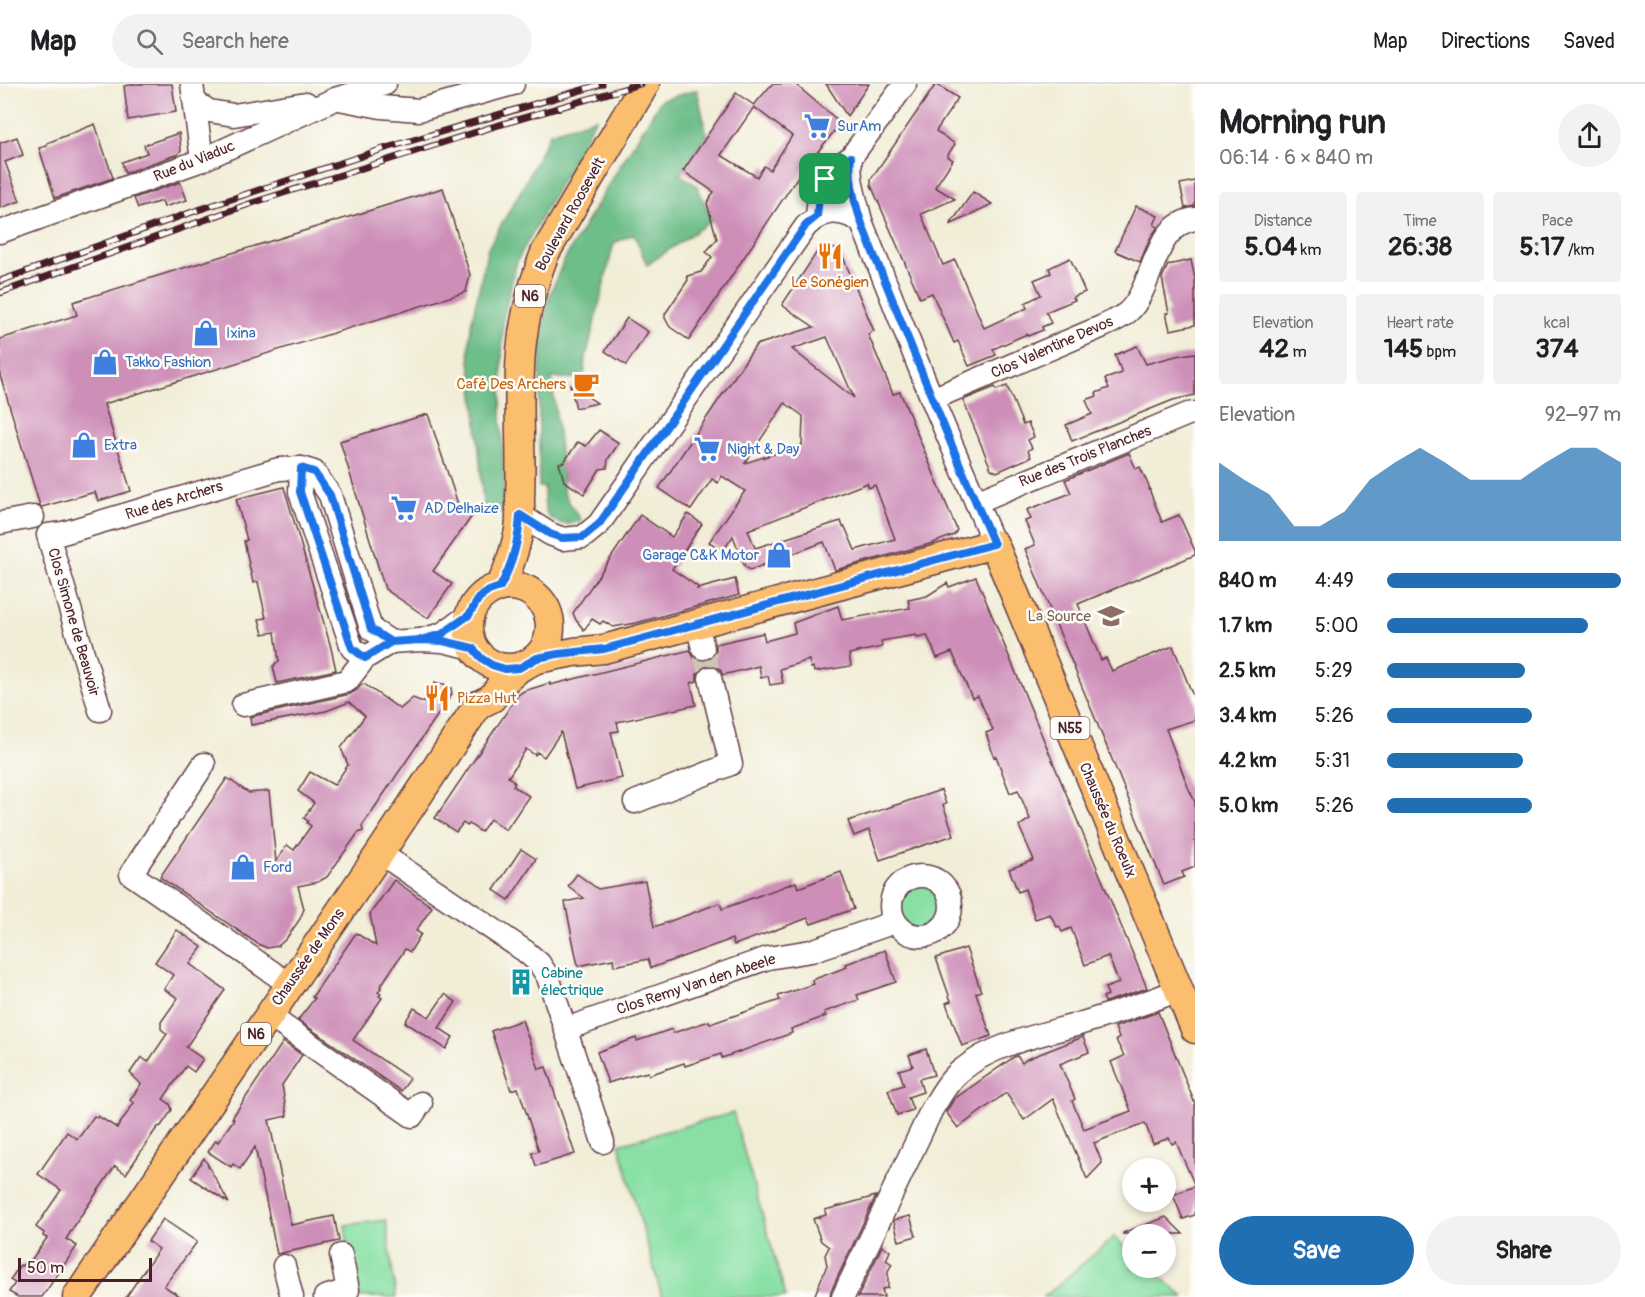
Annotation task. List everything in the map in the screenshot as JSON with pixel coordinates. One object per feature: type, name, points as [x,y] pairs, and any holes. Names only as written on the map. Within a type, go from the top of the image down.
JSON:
[{"type":"main road","name":"Boulevard Roosevelt","points":[[500,587],[507,574],[519,524],[521,341],[534,279],[545,253],[645,84]]},
{"type":"main road","name":"Boulevard Roosevelt","points":[[519,524],[530,555],[531,576],[537,596]]},
{"type":"main road","points":[[528,663],[544,651],[548,641],[551,632],[548,612],[537,596],[519,587],[510,585],[489,591],[479,598],[469,615],[467,626],[469,638],[477,653],[492,665],[505,669],[591,650],[700,636],[994,544]]},
{"type":"main road","name":"Chaussée du Roeulx","points":[[994,544],[1195,1029]]},
{"type":"main road","points":[[550,621],[563,633],[591,650]]},
{"type":"main road","points":[[477,653],[478,705]]},
{"type":"main road","name":"Chaussée de Mons","points":[[77,1297],[380,853],[478,705],[492,698],[502,682],[528,663]]},
{"type":"street","points":[[335,99],[360,84]]},
{"type":"street","name":"Rue du Viaduc","points":[[0,232],[202,160],[335,99],[385,84]]},
{"type":"street","points":[[193,93],[209,111],[234,115],[335,99],[381,107],[419,110],[513,84]]},
{"type":"street","points":[[817,216],[820,188],[825,179],[831,171],[851,157],[905,84]]},
{"type":"street","points":[[193,93],[202,160]]},
{"type":"street","name":"Chaussée du Roeulx","points":[[851,157],[850,180],[861,221],[932,399],[994,544]]},
{"type":"street","points":[[519,524],[562,538],[583,537],[599,524],[806,225],[817,216],[839,212],[850,214],[861,221]]},
{"type":"street","name":"Clos Valentine Devos","points":[[932,399],[1101,327],[1129,311],[1139,297],[1165,239],[1177,226],[1195,219]]},
{"type":"street","name":"Rue des Trois Planches","points":[[976,502],[1195,413]]},
{"type":"street","points":[[365,658],[352,648],[300,492],[301,468],[314,472],[330,495],[371,629],[391,642]]},
{"type":"street","name":"Rue des Archers","points":[[48,535],[63,533],[279,469],[301,468]]},
{"type":"street","points":[[0,523],[33,517]]},
{"type":"street","name":"Clos Simone de Beauvoir","points":[[48,535],[100,710]]},
{"type":"street","points":[[420,640],[442,634],[469,615]]},
{"type":"street","points":[[243,705],[347,681],[365,658],[391,642],[443,641],[477,653]]},
{"type":"street","points":[[635,802],[731,764],[710,678]]},
{"type":"street","points":[[204,764],[131,874],[289,984]]},
{"type":"street","points":[[380,853],[525,951],[539,963],[548,977],[603,1142]]},
{"type":"street","name":"Clos Remy Van den Abeele","points":[[566,1029],[768,958],[811,951],[895,922]]},
{"type":"street","points":[[843,1297],[932,1109],[949,1083],[962,1069],[983,1056],[1015,1043],[1081,1024],[1179,990]]},
{"type":"street","points":[[268,1015],[412,1116],[421,1103]]},
{"type":"street","points":[[325,1297],[348,1290],[341,1255]]},
{"type":"street","points":[[284,1266],[292,1297]]},
{"type":"green space","points":[[697,90],[707,134],[680,174],[697,186],[712,220],[647,265],[634,234],[614,243],[584,365],[585,372],[577,378],[552,378],[564,491],[581,520],[565,524],[559,523],[550,518],[547,513],[544,487],[539,487],[541,344],[548,300],[563,262],[661,100]]},
{"type":"green space","points":[[596,118],[517,261],[503,319],[501,418],[503,512],[484,515],[469,351],[471,325],[488,248],[550,133]]},
{"type":"green space","points":[[917,881],[927,881],[940,888],[947,901],[947,911],[940,924],[927,931],[917,931],[908,927],[901,920],[897,911],[897,901],[901,892],[908,885]]},
{"type":"green space","points":[[733,1113],[786,1297],[662,1297],[619,1144]]},
{"type":"green space","points":[[386,1220],[396,1297],[354,1297],[345,1225]]},
{"type":"green space","points":[[1114,1237],[1122,1244],[1122,1278],[1162,1278],[1184,1297],[1044,1297]]},
{"type":"building","points":[[172,84],[176,112],[128,120],[124,86]]},
{"type":"building","points":[[772,84],[795,84],[841,123],[815,155],[813,154],[689,340],[670,327],[665,314],[688,280],[687,276],[701,272],[712,257],[706,252],[717,239],[707,203],[714,192],[683,171],[736,93],[754,105]],"holes":[[[754,107],[792,136],[770,170],[764,166],[757,177],[721,155]]]},
{"type":"building","points":[[826,84],[869,84],[847,116]]},
{"type":"building","points":[[936,84],[958,98],[936,131],[955,144],[947,156],[953,160],[935,187],[955,199],[921,214],[943,265],[955,260],[984,328],[1027,308],[1025,303],[1041,295],[1034,280],[1051,273],[1049,268],[1070,258],[1085,292],[1073,297],[1075,300],[1046,312],[1051,323],[1042,327],[1043,330],[1028,336],[1027,334],[993,349],[996,355],[969,366],[958,341],[954,343],[932,293],[920,298],[871,185],[871,179]]},
{"type":"building","points":[[95,124],[113,178],[55,198],[39,148]]},
{"type":"building","points":[[179,133],[181,150],[178,154],[125,173],[122,162],[147,153],[144,145]]},
{"type":"building","points":[[17,137],[23,155],[5,162],[20,201],[0,208],[0,143]]},
{"type":"building","points":[[1195,181],[1195,206],[1185,208],[1180,184]]},
{"type":"building","points":[[180,182],[187,200],[164,207],[162,201],[138,208],[134,198]]},
{"type":"building","points":[[443,188],[470,275],[466,292],[104,404],[131,491],[98,501],[95,492],[40,506],[0,375],[0,339],[77,315],[73,302]]},
{"type":"building","points":[[973,192],[992,204],[950,225]]},
{"type":"building","points":[[1136,206],[1158,216],[1154,225],[1158,227],[1150,238],[1140,262],[1115,251]]},
{"type":"building","points":[[821,246],[840,250],[874,331],[868,334],[893,394],[900,392],[957,530],[954,535],[835,570],[824,542],[750,570],[745,567],[733,536],[723,551],[709,542],[745,491],[722,476],[718,483],[712,479],[691,510],[659,488],[756,345],[814,327],[782,305]],"holes":[[[827,337],[854,398],[792,349]],[[785,403],[803,416],[802,445],[745,463]],[[867,483],[869,488],[875,485],[895,539],[855,550],[841,521],[755,548],[748,530]]]},
{"type":"building","points":[[1191,260],[1195,279],[1195,325],[1170,330],[1162,278],[1168,265]]},
{"type":"building","points":[[627,318],[648,332],[626,365],[605,351]]},
{"type":"building","points":[[1137,346],[1146,364],[1195,353],[1195,395],[1173,400],[1072,441],[1066,425],[1092,414],[1086,400],[1109,388],[1105,379],[1122,373],[1115,355]]},
{"type":"building","points":[[570,385],[597,403],[576,408]]},
{"type":"building","points":[[1007,386],[1023,425],[1028,423],[1034,437],[1028,440],[1032,448],[1028,450],[1031,457],[997,472],[991,469],[963,400],[995,387],[996,390]]},
{"type":"building","points":[[428,414],[459,507],[472,508],[472,516],[433,571],[452,584],[428,618],[385,589],[340,441]]},
{"type":"building","points":[[599,430],[619,443],[608,459],[607,468],[600,469],[584,494],[564,481],[559,463],[564,462],[578,442],[586,446]]},
{"type":"building","points":[[1129,453],[1136,469],[1140,467],[1162,522],[1179,515],[1195,555],[1078,604],[1101,660],[1106,658],[1112,671],[1173,646],[1195,701],[1195,720],[1166,729],[1195,802],[1195,867],[1182,872],[1184,877],[1164,885],[1025,549],[1035,545],[1025,521],[1031,519],[1027,510],[1071,493],[1065,480]]},
{"type":"building","points":[[284,487],[336,670],[277,683],[273,666],[279,662],[275,632],[263,634],[259,619],[266,618],[258,582],[253,583],[244,541],[247,540],[236,499]]},
{"type":"building","points":[[688,514],[702,524],[672,569],[698,587],[697,589],[735,579],[739,595],[613,627],[603,621],[600,624],[592,619],[584,630],[573,613],[640,515],[672,537]]},
{"type":"building","points":[[976,577],[1147,988],[1105,1002],[1103,997],[1108,995],[1105,988],[1119,983],[1108,956],[1085,965],[1071,928],[1062,932],[1050,914],[1035,919],[1025,889],[1018,892],[1009,869],[1034,860],[1019,826],[1030,819],[1018,790],[1010,793],[996,756],[994,757],[986,733],[993,730],[978,696],[972,698],[952,652],[937,658],[927,635],[881,641],[882,647],[849,654],[851,666],[814,672],[809,660],[780,669],[783,683],[770,685],[768,676],[761,678],[759,666],[723,675],[714,665],[706,665],[697,674],[697,681],[691,683],[696,705],[617,722],[619,731],[611,732],[622,778],[575,789],[561,732],[544,757],[537,752],[535,755],[526,749],[508,777],[514,781],[513,786],[529,796],[506,830],[490,819],[481,832],[463,823],[456,832],[435,818],[518,695],[524,691],[690,650],[694,658],[706,661],[713,657],[716,644],[763,633],[765,641],[795,633],[793,623],[838,606],[842,620],[910,608],[908,600],[927,596],[947,583],[949,587]]},
{"type":"building","points":[[435,683],[451,688],[452,694],[362,826],[363,831],[358,833],[327,877],[318,882],[298,886],[304,909],[286,939],[278,946],[267,948],[258,944],[160,877],[227,778],[249,793],[269,791],[276,862],[287,845],[294,850],[311,826],[304,818],[314,803],[298,791],[310,772],[334,785],[348,765],[341,748],[365,716],[349,702],[326,711],[251,725],[250,717],[350,694],[364,684],[400,709],[413,698],[423,702]]},
{"type":"building","points":[[941,790],[946,804],[943,805],[954,835],[880,860],[869,830],[854,836],[848,821]]},
{"type":"building","points":[[521,849],[536,859],[509,900],[494,890]]},
{"type":"building","points":[[841,872],[854,909],[811,924],[808,918],[734,945],[732,939],[651,968],[648,959],[614,966],[613,959],[578,966],[565,902],[584,898],[568,886],[577,874],[598,889],[645,881],[654,927],[720,903],[722,909],[796,882],[798,888]]},
{"type":"building","points":[[394,880],[432,907],[416,931],[421,934],[410,952],[405,949],[380,987],[378,992],[382,998],[353,1040],[410,1079],[401,1091],[298,1020],[315,998],[312,997],[356,933],[376,946],[370,914]]},
{"type":"building","points":[[177,930],[202,947],[190,964],[225,990],[186,1047],[203,1059],[194,1072],[186,1066],[163,1099],[170,1104],[172,1110],[126,1174],[115,1166],[82,1214],[66,1239],[77,1246],[42,1297],[18,1297],[9,1292],[15,1283],[10,1280],[20,1265],[22,1266],[26,1261],[29,1263],[47,1238],[36,1227],[61,1190],[38,1174],[67,1132],[77,1139],[94,1116],[97,1118],[98,1116],[117,1128],[134,1103],[130,1100],[141,1084],[130,1073],[141,1057],[148,1062],[167,1034],[161,1029],[161,1022],[178,998],[164,989],[173,975],[155,962]]},
{"type":"building","points":[[966,948],[981,991],[976,993],[991,1036],[962,1046],[946,1003],[951,1001],[936,958]]},
{"type":"building","points":[[885,950],[896,982],[857,995],[859,1000],[824,1012],[826,1016],[791,1029],[792,1033],[722,1058],[721,1054],[685,1066],[684,1063],[649,1075],[648,1072],[608,1083],[597,1052],[636,1038],[637,1041],[672,1029],[673,1033],[709,1021],[710,1024],[780,1000],[778,996],[814,984],[812,980],[847,967],[846,964]]},
{"type":"building","points":[[445,994],[456,1002],[439,1028],[453,1037],[446,1049],[405,1022],[414,1008],[429,1017]]},
{"type":"building","points":[[1158,1012],[1195,1104],[1195,1186],[1176,1142],[1172,1144],[1169,1138],[1153,1144],[1145,1123],[1094,1143],[1102,1163],[1087,1179],[1053,1099],[1024,1120],[1006,1093],[958,1128],[946,1112],[954,1099],[1014,1057],[1017,1056],[1022,1063],[1083,1037],[1089,1052],[1060,1064],[1075,1099],[1072,1101],[1084,1129],[1131,1111],[1111,1062],[1124,1056],[1116,1040],[1119,1038],[1115,1027]]},
{"type":"building","points":[[522,1020],[539,1069],[546,1067],[575,1154],[536,1166],[532,1153],[539,1151],[518,1088],[511,1090],[491,1031]]},
{"type":"building","points":[[283,1042],[302,1055],[282,1085],[287,1116],[269,1120],[291,1225],[334,1216],[339,1241],[277,1254],[255,1147],[240,1169],[233,1164],[231,1167],[208,1152],[234,1119],[232,1118]]},
{"type":"building","points":[[926,1049],[934,1075],[919,1079],[923,1092],[908,1097],[913,1110],[897,1115],[888,1090],[904,1085],[899,1070],[913,1066],[909,1055]]},
{"type":"building","points":[[204,1158],[229,1203],[191,1178]]},
{"type":"building","points":[[1195,1186],[1195,1215],[1183,1219],[1176,1202],[1176,1194]]},
{"type":"building","points":[[876,1196],[830,1297],[814,1297],[827,1265],[825,1255],[829,1247],[821,1241],[813,1219],[826,1215],[825,1210]]},
{"type":"building","points":[[910,1216],[916,1236],[899,1241],[894,1220]]},
{"type":"building","points":[[1166,1217],[1173,1224],[1147,1224]]},
{"type":"building","points":[[163,1219],[197,1242],[164,1286],[181,1297],[126,1297],[159,1249],[148,1241]]},
{"type":"building","points":[[1176,1227],[1183,1234],[1176,1234]]},
{"type":"building","points":[[882,1246],[890,1251],[886,1260],[892,1264],[888,1271],[888,1288],[882,1289],[884,1297],[858,1297]]},
{"type":"tunnel","points":[[703,648],[710,678]]},
{"type":"railway","points":[[0,281],[195,211],[383,149],[602,84]]},
{"type":"railway","points":[[0,293],[252,203],[492,127],[640,84]]},
{"type":"place","name":"SurAm","points":[[817,126]]},
{"type":"place","name":"Le Sonégien","points":[[830,256]]},
{"type":"place","name":"Ixina","points":[[206,333]]},
{"type":"place","name":"Takko Fashion","points":[[105,362]]},
{"type":"place","name":"Café Des Archers","points":[[586,384]]},
{"type":"place","name":"Extra","points":[[84,445]]},
{"type":"place","name":"Night & Day","points":[[707,449]]},
{"type":"place","name":"AD Delhaize","points":[[404,508]]},
{"type":"place","name":"Garage C&K Motor","points":[[779,555]]},
{"type":"place","name":"La Source","points":[[1111,616]]},
{"type":"place","name":"Pizza Hut","points":[[437,698]]},
{"type":"place","name":"Ford","points":[[243,867]]},
{"type":"place","name":"Cabine électrique","points":[[521,982]]},
{"type":"route","points":[[825,179],[820,188],[817,216],[806,225],[599,524],[583,537],[562,538],[550,534],[520,515],[519,533],[507,574],[500,587],[479,598],[469,615],[442,634],[420,640],[391,642],[371,629],[330,495],[314,472],[301,468],[300,492],[352,648],[365,658],[391,642],[443,641],[473,648],[481,658],[492,665],[505,669],[519,668],[537,658],[574,651],[604,649],[994,544],[932,399],[861,221],[850,180],[851,157],[831,171],[825,179]]}]
